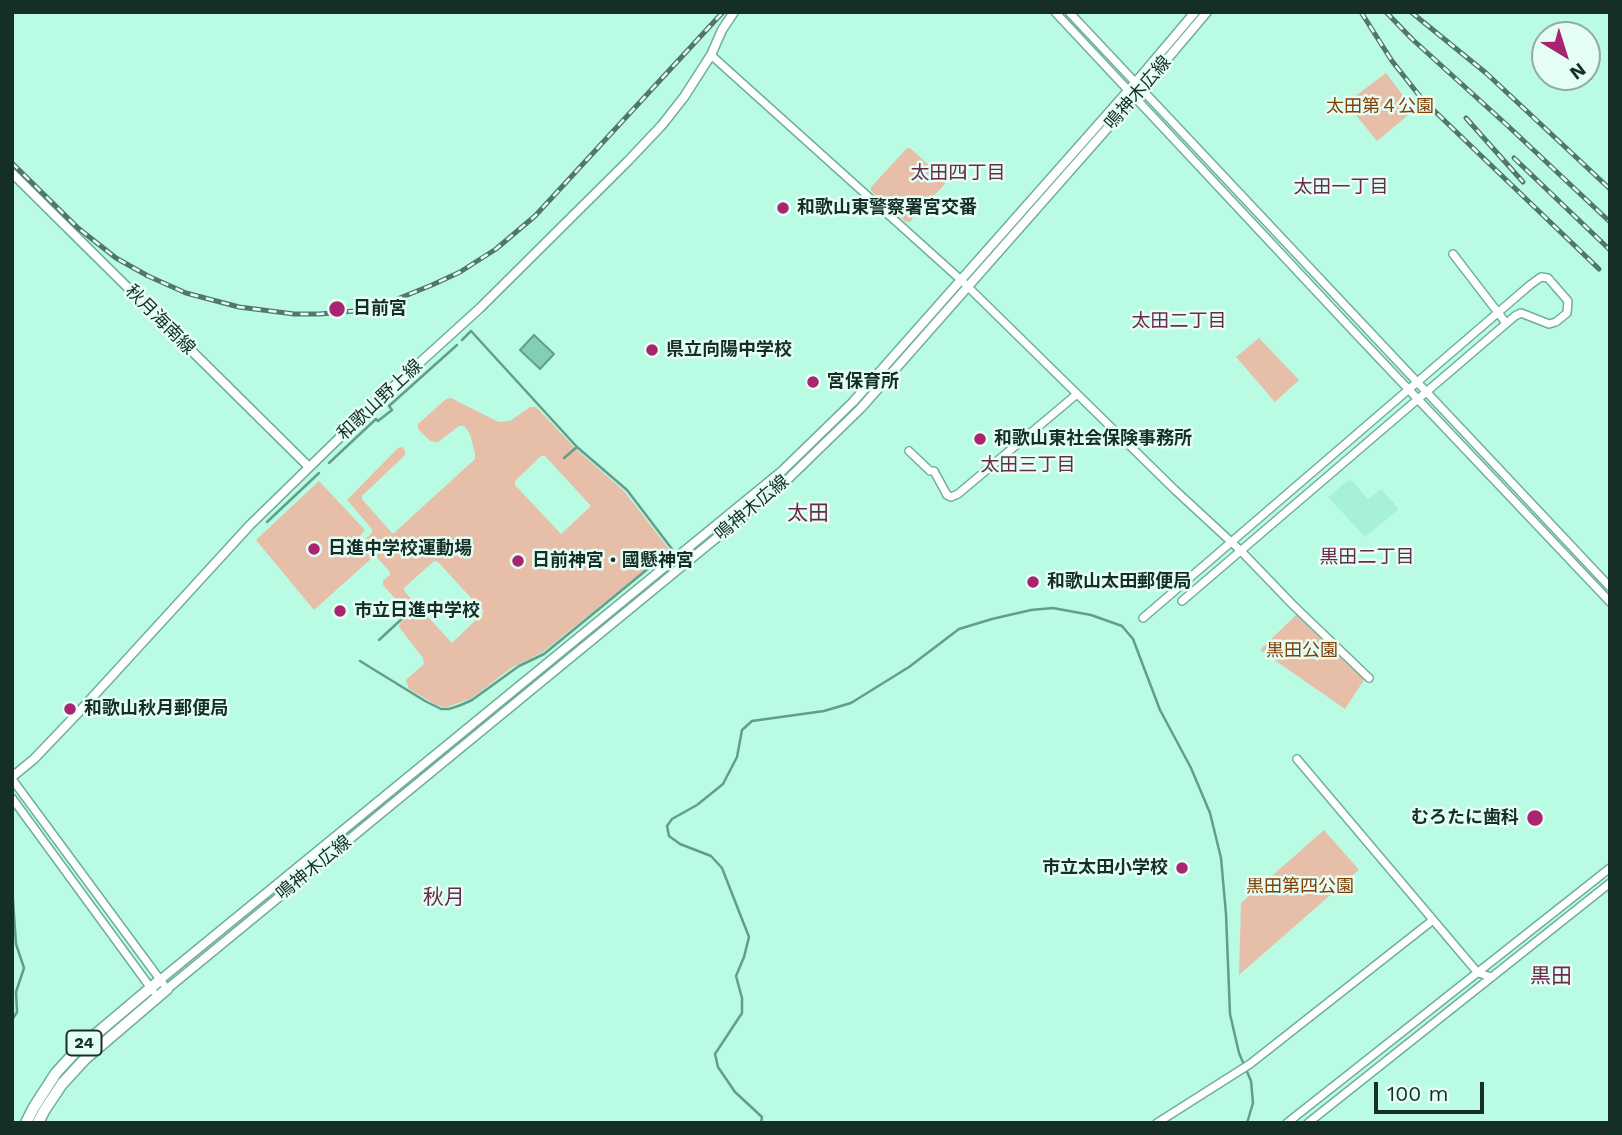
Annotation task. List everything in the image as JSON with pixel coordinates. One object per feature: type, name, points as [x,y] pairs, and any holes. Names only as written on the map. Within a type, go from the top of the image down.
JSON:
[{"type":"highway","name":"24","points":[[26,1123],[56,1073],[77,1050],[160,980]]},
{"type":"highway","name":"24","points":[[38,1123],[62,1084],[78,1067],[167,989]]},
{"type":"main road","name":"和歌山野上線","points":[[12,778],[71,721],[250,525],[372,406],[480,308],[662,125],[684,97],[734,12]]},
{"type":"main road","name":"鳴神木広線","points":[[1138,87],[1195,12]]},
{"type":"main road","name":"鳴神木広線","points":[[160,980],[782,471],[853,402],[961,280],[1208,12]]},
{"type":"main road","name":"鳴神木広線","points":[[167,989],[787,480],[861,408],[968,288],[1131,94]]},
{"type":"main road","name":"秋月海南線","points":[[12,173],[309,467]]},
{"type":"street","points":[[1055,12],[1610,602]]},
{"type":"street","points":[[1069,12],[1610,587]]},
{"type":"street","points":[[710,55],[961,280],[1369,678]]},
{"type":"street","points":[[1453,254],[1506,323]]},
{"type":"street","points":[[1143,618],[1541,277],[1548,278],[1569,301],[1567,313],[1556,322],[1549,324],[1521,313],[1506,323],[1182,601]]},
{"type":"street","points":[[909,451],[930,471],[934,471],[947,495],[951,497],[958,494],[1077,394]]},
{"type":"street","points":[[1297,759],[1478,973],[1492,977]]},
{"type":"street","points":[[12,778],[167,989]]},
{"type":"street","points":[[12,798],[158,997]]},
{"type":"street","points":[[1287,1123],[1610,868]]},
{"type":"street","points":[[1308,1123],[1610,883]]},
{"type":"street","points":[[1157,1123],[1250,1064],[1433,920]]},
{"type":"shaded area","points":[[534,335],[554,354],[540,369],[520,350]]},
{"type":"shaded area","points":[[1350,479],[1368,499],[1381,489],[1399,509],[1365,537],[1328,497]]},
{"type":"green space","name":"太田第４公園","points":[[1386,73],[1414,110],[1377,141],[1346,103]]},
{"type":"green space","points":[[907,148],[945,180],[945,184],[914,214],[910,222],[906,222],[871,191],[871,187]]},
{"type":"green space","points":[[1259,338],[1299,380],[1275,402],[1236,357]]},
{"type":"green space","name":"日前神宮・國懸神宮","points":[[451,398],[499,422],[510,421],[530,407],[536,407],[577,450],[624,491],[669,549],[543,652],[511,668],[472,698],[447,707],[438,706],[409,689],[406,680],[424,664],[423,658],[399,627],[408,613],[383,585],[390,572],[364,543],[372,529],[347,500],[402,447],[405,455],[362,496],[394,533],[475,459],[470,434],[464,426],[459,426],[438,442],[429,440],[418,429],[418,424],[446,399]],"holes":[[[541,456],[545,456],[591,506],[561,534],[515,485],[515,481]],[[434,561],[438,562],[484,612],[452,643],[404,588]]]},
{"type":"green space","name":"日進中学校運動場","points":[[319,481],[365,530],[357,540],[372,558],[314,610],[256,540]]},
{"type":"green space","name":"黒田公園","points":[[1297,614],[1366,677],[1345,709],[1260,650]]},
{"type":"green space","name":"黒田第四公園","points":[[1324,830],[1359,870],[1239,975],[1241,903]]},
{"type":"waterway","points":[[462,340],[471,331],[577,447],[564,458]]},
{"type":"waterway","points":[[329,463],[376,419],[378,421],[392,410],[389,406],[457,345]]},
{"type":"waterway","points":[[360,661],[441,709],[461,705],[519,666],[544,654],[672,549],[627,490],[577,447]]},
{"type":"waterway","points":[[267,522],[319,473]]},
{"type":"waterway","points":[[761,1123],[762,1117],[735,1092],[718,1067],[715,1054],[742,1013],[742,998],[736,976],[749,937],[722,868],[711,856],[680,844],[669,836],[667,826],[672,819],[697,805],[723,784],[737,757],[742,730],[752,721],[824,711],[851,703],[909,667],[959,629],[1031,610],[1053,608],[1091,615],[1122,626],[1133,639],[1160,710],[1191,768],[1210,813],[1221,858],[1230,1014],[1239,1053],[1251,1081],[1253,1103],[1247,1123]]},
{"type":"waterway","points":[[379,640],[406,615],[402,609]]},
{"type":"waterway","points":[[12,886],[16,944],[24,968],[16,992],[17,1012],[12,1020]]},
{"type":"railway","points":[[12,163],[78,228],[116,258],[186,293],[239,307],[294,314],[354,311],[380,306],[460,272],[496,249],[535,216],[723,12]]},
{"type":"railway","points":[[1361,12],[1392,61],[1422,99],[1599,269]]},
{"type":"railway","points":[[1386,12],[1610,222]]},
{"type":"railway","points":[[1411,12],[1486,73],[1610,189]]},
{"type":"railway","points":[[1466,118],[1523,182]]},
{"type":"railway","points":[[1514,158],[1610,250]]},
{"type":"place","name":"和歌山東警察署宮交番","points":[[783,208]]},
{"type":"place","name":"日前宮","points":[[337,309]]},
{"type":"place","name":"県立向陽中学校","points":[[652,350]]},
{"type":"place","name":"宮保育所","points":[[813,382]]},
{"type":"place","name":"和歌山東社会保険事務所","points":[[980,439]]},
{"type":"place","name":"日進中学校運動場","points":[[314,549]]},
{"type":"place","name":"日前神宮・國懸神宮","points":[[518,561]]},
{"type":"place","name":"和歌山太田郵便局","points":[[1033,582]]},
{"type":"place","name":"市立日進中学校","points":[[340,611]]},
{"type":"place","name":"和歌山秋月郵便局","points":[[70,709]]},
{"type":"place","name":"むろたに歯科","points":[[1535,818]]},
{"type":"place","name":"市立太田小学校","points":[[1182,868]]},
{"type":"district","name":"太田四丁目","points":[[958,173]]},
{"type":"district","name":"太田一丁目","points":[[1341,187]]},
{"type":"district","name":"太田二丁目","points":[[1179,321]]},
{"type":"district","name":"太田三丁目","points":[[1028,465]]},
{"type":"district","name":"太田","points":[[808,514]]},
{"type":"district","name":"黒田二丁目","points":[[1367,557]]},
{"type":"district","name":"秋月","points":[[444,898]]},
{"type":"district","name":"黒田","points":[[1551,977]]}]
